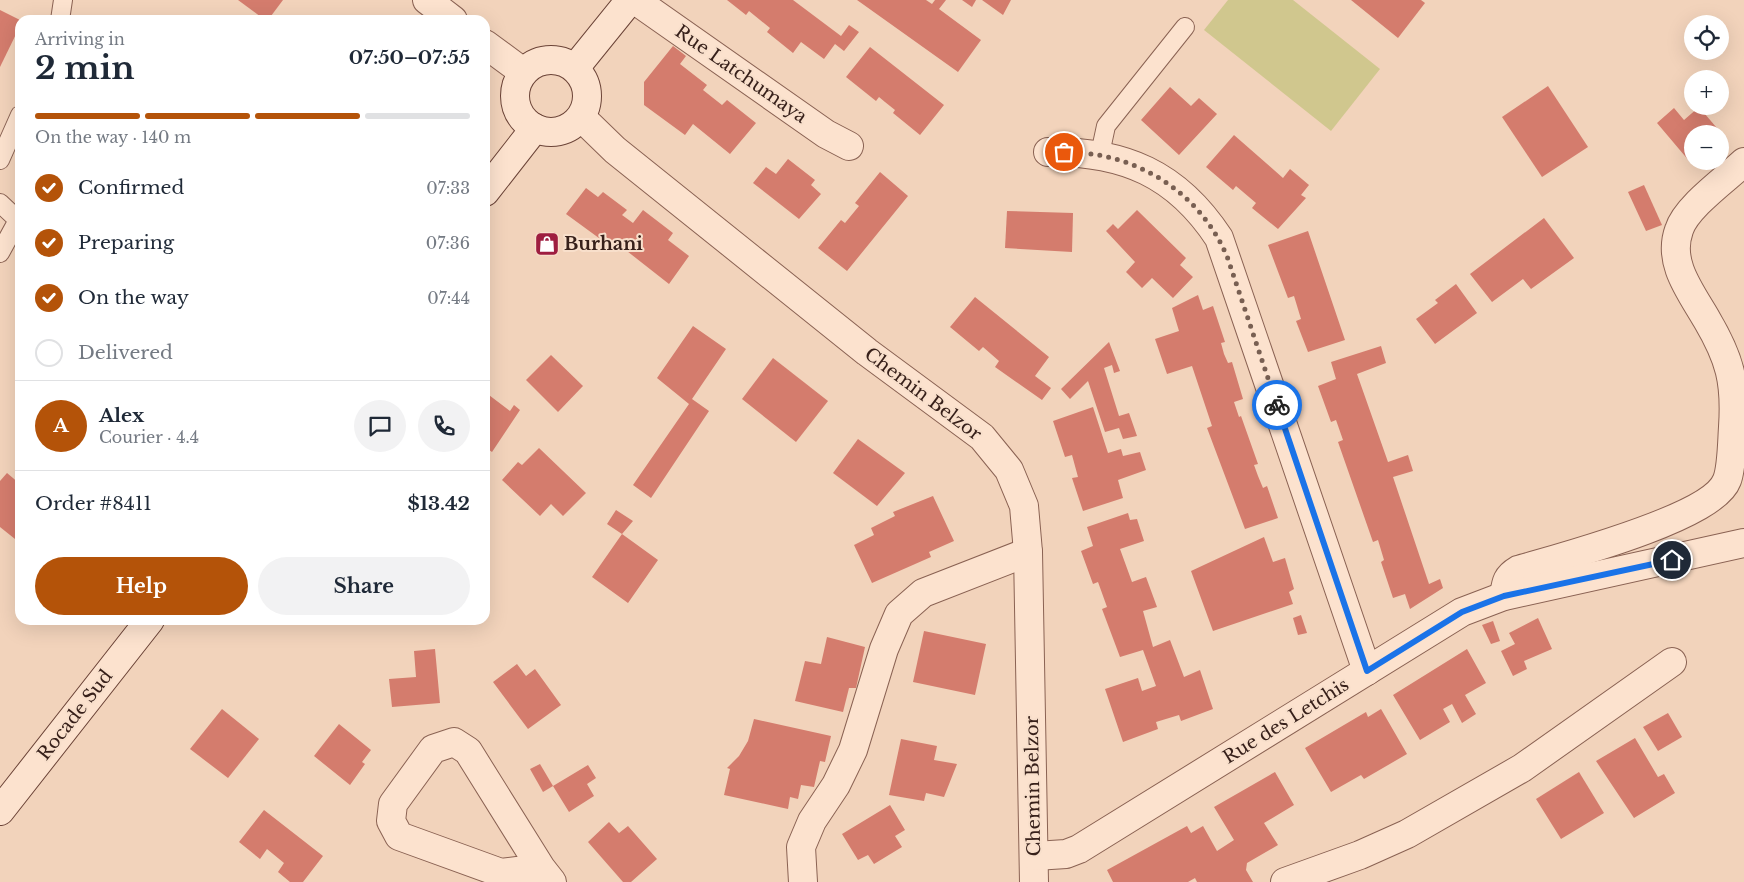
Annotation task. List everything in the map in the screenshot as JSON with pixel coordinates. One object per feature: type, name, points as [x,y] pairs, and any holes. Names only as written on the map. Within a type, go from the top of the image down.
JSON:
[{"type":"street","points":[[427,0],[446,15]]},
{"type":"street","points":[[575,68],[630,0]]},
{"type":"street","name":"Rue Latchumaya","points":[[635,0],[826,134],[849,146]]},
{"type":"street","points":[[490,48],[523,72]]},
{"type":"street","points":[[554,60],[565,62],[575,68],[582,76],[588,97],[581,117],[565,129],[545,131],[535,128],[523,118],[516,103],[515,92],[523,72],[537,63],[554,60]]},
{"type":"street","name":"Chemin Belzor","points":[[581,117],[615,150],[867,352],[982,438],[1009,470],[1024,506],[1028,552],[1035,869]]},
{"type":"street","points":[[490,186],[535,128]]},
{"type":"street","points":[[1048,152],[1100,154],[1127,162],[1177,191],[1202,213],[1219,238],[1367,671]]},
{"type":"street","points":[[1504,596],[1509,575],[1518,570],[1616,541],[1678,517],[1715,495],[1727,480],[1735,396],[1729,364],[1715,333],[1681,274],[1675,258],[1675,243],[1679,228],[1689,212],[1744,162]]},
{"type":"street","name":"Rue des Letchis","points":[[1035,869],[1079,849],[1462,612],[1504,596],[1744,543]]},
{"type":"street","points":[[803,882],[801,847],[812,821],[836,786],[853,750],[884,648],[899,614],[924,593],[1028,552]]},
{"type":"street","name":"Rocade Sud","points":[[0,811],[146,625]]},
{"type":"street","points":[[1285,882],[1360,855],[1423,824],[1522,768],[1672,662]]},
{"type":"street","points":[[454,742],[468,751],[547,875],[501,873],[399,836],[391,821],[392,804],[433,749],[454,742]]},
{"type":"lane","points":[[60,15],[62,0]]},
{"type":"lane","points":[[1100,154],[1106,126],[1185,27]]},
{"type":"lane","points":[[0,160],[15,127]]},
{"type":"lane","points":[[0,204],[15,217]]},
{"type":"lane","points":[[0,253],[15,226]]},
{"type":"shaded area","points":[[1228,0],[1293,0],[1380,69],[1331,131],[1204,30]]},
{"type":"building","points":[[238,0],[283,0],[272,15],[258,15]]},
{"type":"building","points":[[727,0],[793,0],[841,36],[849,25],[859,32],[844,51],[835,44],[824,59],[801,42],[793,53],[767,32],[770,28],[749,11],[746,15]]},
{"type":"building","points":[[857,0],[926,0],[932,4],[935,0],[946,0],[939,9],[981,40],[958,72]]},
{"type":"building","points":[[962,0],[976,0],[972,7]]},
{"type":"building","points":[[982,0],[1011,0],[1003,15]]},
{"type":"building","points":[[1351,0],[1421,0],[1425,3],[1398,38]]},
{"type":"building","points":[[0,10],[15,18],[15,36],[0,67]]},
{"type":"building","points":[[673,46],[686,56],[680,64],[707,85],[703,90],[722,105],[727,100],[756,123],[730,154],[693,124],[685,135],[644,105],[644,82]]},
{"type":"building","points":[[870,47],[944,105],[920,135],[893,113],[895,110],[879,97],[876,101],[846,77]]},
{"type":"building","points":[[1548,86],[1588,147],[1542,177],[1502,117]]},
{"type":"building","points":[[1170,87],[1191,106],[1199,98],[1217,114],[1179,155],[1141,120]]},
{"type":"building","points":[[1674,108],[1684,120],[1690,115],[1706,115],[1714,125],[1684,125],[1684,155],[1657,123]]},
{"type":"building","points":[[1234,135],[1283,178],[1290,169],[1309,185],[1301,195],[1306,198],[1278,229],[1252,208],[1256,203],[1236,186],[1233,190],[1206,167]]},
{"type":"building","points":[[788,159],[815,180],[811,185],[821,194],[799,219],[753,183],[766,167],[776,174]]},
{"type":"building","points":[[880,172],[908,196],[847,271],[818,248],[841,220],[845,223],[859,206],[855,203]]},
{"type":"building","points":[[1644,185],[1662,225],[1646,231],[1628,192]]},
{"type":"building","points":[[586,188],[598,197],[603,192],[627,210],[622,215],[633,223],[643,210],[673,233],[668,240],[689,256],[669,284],[618,244],[616,245],[606,237],[603,241],[566,214]]},
{"type":"building","points":[[1137,210],[1186,258],[1180,265],[1193,277],[1173,298],[1152,278],[1142,288],[1126,272],[1135,262],[1106,231],[1113,224],[1118,229]]},
{"type":"building","points":[[1007,211],[1073,213],[1072,252],[1005,248]]},
{"type":"building","points":[[1544,218],[1574,258],[1531,289],[1523,279],[1492,302],[1470,274]]},
{"type":"building","points":[[1308,231],[1345,340],[1308,352],[1296,321],[1301,319],[1294,296],[1288,298],[1268,245]]},
{"type":"building","points":[[1456,284],[1477,313],[1435,344],[1416,319],[1438,303],[1435,300]]},
{"type":"building","points":[[1198,295],[1203,310],[1213,306],[1225,342],[1221,343],[1224,354],[1228,363],[1232,362],[1243,399],[1234,402],[1258,464],[1254,465],[1258,476],[1263,488],[1267,486],[1278,518],[1245,529],[1207,428],[1212,426],[1192,366],[1167,374],[1155,339],[1179,331],[1172,308]]},
{"type":"building","points":[[975,297],[1049,357],[1035,376],[1051,388],[1042,400],[995,367],[999,361],[983,347],[979,351],[950,327]]},
{"type":"building","points":[[693,326],[726,349],[692,399],[709,411],[651,498],[633,485],[689,404],[657,378]]},
{"type":"building","points":[[1109,342],[1120,371],[1114,373],[1112,365],[1104,368],[1119,416],[1129,413],[1137,436],[1123,439],[1119,428],[1105,432],[1088,381],[1070,399],[1061,389]]},
{"type":"building","points":[[1381,346],[1386,363],[1357,374],[1388,462],[1408,455],[1413,471],[1393,477],[1429,584],[1440,579],[1443,588],[1410,609],[1405,594],[1393,598],[1381,562],[1384,560],[1378,540],[1373,542],[1338,442],[1343,440],[1336,420],[1331,422],[1318,386],[1336,379],[1331,362]]},
{"type":"building","points":[[551,355],[583,386],[558,412],[526,380]]},
{"type":"building","points":[[773,358],[828,401],[796,442],[742,399]]},
{"type":"building","points":[[490,396],[510,411],[514,405],[520,410],[492,452],[490,451]]},
{"type":"building","points":[[1093,407],[1108,453],[1121,449],[1123,456],[1140,452],[1146,470],[1118,480],[1123,498],[1083,511],[1072,478],[1078,477],[1072,455],[1065,457],[1053,421]]},
{"type":"building","points":[[858,439],[905,473],[877,506],[833,473]]},
{"type":"building","points":[[539,448],[586,493],[563,516],[551,504],[540,516],[502,480],[518,462],[522,465]]},
{"type":"building","points":[[7,473],[15,480],[15,539],[0,527],[0,481]]},
{"type":"building","points":[[933,496],[954,541],[929,552],[931,557],[872,583],[854,545],[874,535],[871,528],[895,516],[893,512]]},
{"type":"building","points":[[616,510],[633,521],[622,534],[607,524]]},
{"type":"building","points":[[1128,513],[1130,520],[1137,519],[1144,541],[1120,549],[1132,582],[1146,577],[1157,607],[1143,611],[1153,647],[1170,640],[1184,677],[1200,670],[1213,709],[1181,721],[1179,715],[1156,722],[1158,729],[1123,742],[1105,689],[1138,678],[1142,691],[1156,686],[1143,650],[1120,657],[1102,609],[1107,607],[1098,582],[1093,584],[1081,551],[1093,546],[1087,527]]},
{"type":"building","points":[[622,534],[658,560],[628,603],[592,577]]},
{"type":"building","points":[[1264,537],[1273,562],[1285,558],[1294,589],[1289,592],[1293,604],[1213,631],[1191,571]]},
{"type":"building","points":[[1301,615],[1307,633],[1298,635],[1293,618]]},
{"type":"building","points":[[1538,618],[1552,649],[1524,661],[1527,669],[1513,676],[1501,651],[1515,644],[1509,633]]},
{"type":"building","points":[[1493,621],[1500,641],[1491,644],[1482,625]]},
{"type":"building","points":[[924,631],[986,644],[975,695],[913,682]]},
{"type":"building","points":[[827,637],[865,647],[856,688],[849,688],[843,712],[795,701],[805,661],[821,664]]},
{"type":"building","points":[[435,649],[440,703],[392,707],[389,679],[416,677],[414,651]]},
{"type":"building","points":[[1467,649],[1486,683],[1465,695],[1476,714],[1462,723],[1452,704],[1443,709],[1450,722],[1420,740],[1393,695]]},
{"type":"building","points":[[517,664],[526,676],[535,669],[561,705],[528,729],[493,682]]},
{"type":"building","points":[[222,709],[259,739],[228,778],[190,749]]},
{"type":"building","points":[[1381,709],[1407,754],[1364,779],[1361,775],[1331,792],[1305,748],[1366,712],[1368,717]]},
{"type":"building","points":[[1668,713],[1682,737],[1658,751],[1643,727]]},
{"type":"building","points":[[754,719],[831,736],[825,762],[820,761],[814,787],[801,785],[798,799],[790,797],[788,809],[724,795],[730,769],[727,768],[739,756],[748,741]]},
{"type":"building","points":[[339,724],[371,750],[362,762],[365,764],[350,785],[314,756]]},
{"type":"building","points":[[1635,738],[1658,777],[1664,774],[1675,793],[1634,818],[1596,761]]},
{"type":"building","points":[[901,739],[937,746],[934,760],[957,764],[944,797],[926,793],[924,801],[889,795]]},
{"type":"building","points":[[540,764],[553,786],[543,792],[530,769]]},
{"type":"building","points":[[588,765],[596,778],[587,784],[594,796],[569,812],[553,786]]},
{"type":"building","points":[[1275,772],[1294,805],[1264,823],[1278,845],[1247,863],[1246,870],[1253,882],[1197,882],[1195,878],[1188,882],[1113,882],[1107,870],[1187,826],[1191,833],[1203,826],[1217,851],[1234,840],[1214,807]]},
{"type":"building","points":[[1579,772],[1604,813],[1561,839],[1536,799]]},
{"type":"building","points":[[890,805],[905,830],[895,836],[902,847],[874,864],[868,855],[858,860],[842,834]]},
{"type":"building","points":[[264,810],[323,856],[303,882],[290,882],[278,872],[284,863],[267,849],[260,859],[239,842]]},
{"type":"building","points":[[609,822],[619,833],[628,826],[657,859],[631,882],[623,882],[588,842]]},
{"type":"way so far","points":[[1064,152],[1100,154],[1127,162],[1161,180],[1185,197],[1202,213],[1219,238],[1228,259],[1277,405]]},
{"type":"place","name":"Burhani","points":[[547,244]]},
{"type":"route","points":[[1277,405],[1367,671],[1462,612],[1504,596],[1672,560]]}]
